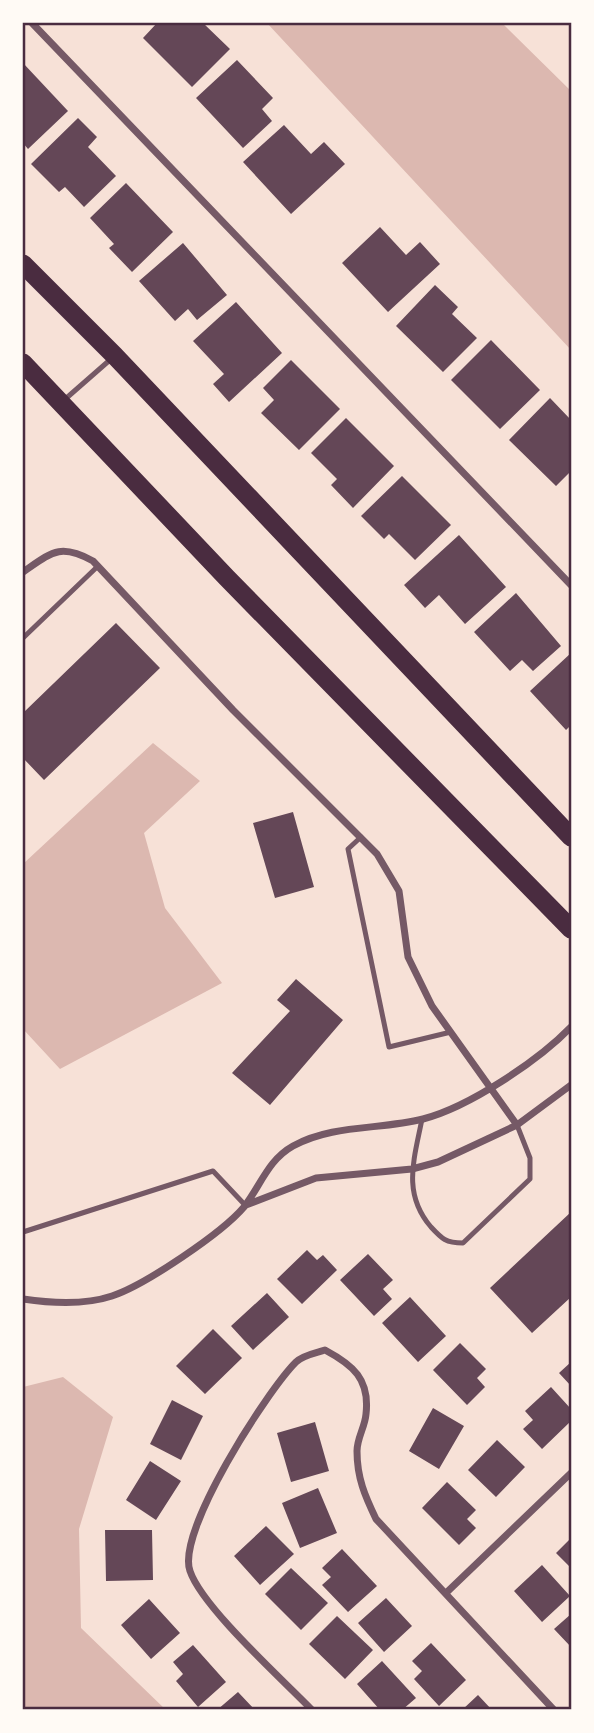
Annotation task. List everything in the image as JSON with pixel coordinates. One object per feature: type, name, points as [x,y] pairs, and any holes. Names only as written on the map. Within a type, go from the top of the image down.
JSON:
[{"type":"highway","points":[[23,264],[115,356],[571,837]]},
{"type":"highway","points":[[23,363],[571,929]]},
{"type":"street","points":[[32,23],[571,584]]},
{"type":"street","points":[[23,572],[55,551],[75,551],[96,564],[233,710],[377,854],[399,891],[408,957],[432,1006],[517,1125]]},
{"type":"street","points":[[23,1299],[51,1303],[112,1296],[178,1261],[245,1205],[272,1162],[294,1145],[332,1132],[422,1119],[451,1109],[491,1088],[571,1027]]},
{"type":"street","points":[[245,1205],[316,1178],[412,1169],[438,1162],[517,1125],[571,1085]]},
{"type":"street","points":[[312,1710],[214,1608],[189,1570],[191,1545],[220,1471],[267,1397],[298,1359],[325,1350],[352,1365],[363,1385],[366,1413],[357,1447],[358,1481],[376,1519],[554,1710]]},
{"type":"street","points":[[446,1593],[571,1473]]},
{"type":"lane","points":[[61,403],[115,356]]},
{"type":"lane","points":[[23,638],[96,564]]},
{"type":"lane","points":[[361,837],[348,849],[389,1047],[450,1032]]},
{"type":"lane","points":[[422,1119],[412,1169],[418,1211],[444,1242],[463,1243],[530,1179],[530,1158],[517,1125]]},
{"type":"lane","points":[[23,1232],[213,1171],[245,1205]]},
{"type":"shaded area","points":[[267,23],[502,23],[571,91],[571,350]]},
{"type":"shaded area","points":[[153,743],[200,781],[144,833],[165,908],[222,983],[60,1069],[23,1029],[23,864]]},
{"type":"shaded area","points":[[63,1377],[113,1417],[79,1529],[81,1628],[166,1710],[23,1710],[23,1387]]},
{"type":"building","points":[[157,23],[203,23],[230,49],[192,87],[143,38]]},
{"type":"building","points":[[237,60],[273,98],[262,109],[272,121],[243,148],[196,98]]},
{"type":"building","points":[[23,63],[68,111],[28,149],[23,143]]},
{"type":"building","points":[[78,118],[97,137],[88,147],[116,176],[84,207],[65,187],[59,192],[31,164]]},
{"type":"building","points":[[284,125],[311,154],[324,142],[345,164],[291,214],[243,162]]},
{"type":"building","points":[[126,183],[173,232],[132,272],[109,248],[114,244],[90,218]]},
{"type":"building","points":[[380,227],[406,255],[420,242],[440,264],[388,312],[342,263]]},
{"type":"building","points":[[183,243],[227,295],[197,320],[188,309],[175,321],[139,281]]},
{"type":"building","points":[[435,285],[458,307],[452,314],[477,338],[443,372],[396,326]]},
{"type":"building","points":[[236,302],[282,353],[229,402],[213,384],[224,374],[193,341]]},
{"type":"building","points":[[491,340],[540,390],[500,429],[451,380]]},
{"type":"building","points":[[291,360],[340,409],[299,450],[261,413],[274,400],[263,388]]},
{"type":"building","points":[[550,398],[571,420],[571,471],[556,486],[509,440]]},
{"type":"building","points":[[346,418],[394,466],[353,508],[331,485],[337,479],[311,453]]},
{"type":"building","points":[[402,476],[451,525],[415,560],[389,534],[384,539],[361,516]]},
{"type":"building","points":[[459,535],[506,587],[465,624],[439,595],[425,608],[404,585]]},
{"type":"building","points":[[516,593],[561,646],[533,671],[522,660],[510,671],[474,632]]},
{"type":"building","points":[[116,623],[160,668],[44,780],[23,758],[23,713]]},
{"type":"building","points":[[571,653],[571,725],[566,730],[530,691]]},
{"type":"building","points":[[293,812],[314,887],[275,898],[253,823]]},
{"type":"building","points":[[296,979],[343,1020],[270,1105],[232,1073],[290,1011],[277,1000]]},
{"type":"building","points":[[571,1212],[571,1297],[532,1333],[490,1288]]},
{"type":"building","points":[[307,1250],[317,1260],[323,1255],[337,1270],[302,1304],[277,1279]]},
{"type":"building","points":[[368,1254],[393,1280],[383,1289],[392,1299],[374,1316],[340,1280]]},
{"type":"building","points":[[267,1293],[289,1317],[253,1350],[231,1326]]},
{"type":"building","points":[[410,1297],[446,1336],[418,1362],[382,1323]]},
{"type":"building","points":[[213,1329],[242,1358],[205,1394],[176,1366]]},
{"type":"building","points":[[460,1343],[486,1369],[477,1378],[485,1387],[467,1405],[433,1370]]},
{"type":"building","points":[[571,1362],[571,1386],[559,1373]]},
{"type":"building","points":[[551,1387],[571,1409],[571,1421],[542,1449],[523,1429],[533,1420],[525,1411]]},
{"type":"building","points":[[172,1400],[203,1416],[181,1460],[150,1444]]},
{"type":"building","points":[[433,1408],[464,1426],[439,1469],[409,1451]]},
{"type":"building","points":[[315,1422],[329,1471],[291,1482],[277,1433]]},
{"type":"building","points":[[497,1440],[525,1467],[496,1497],[468,1470]]},
{"type":"building","points":[[150,1461],[181,1481],[156,1520],[126,1500]]},
{"type":"building","points":[[447,1482],[476,1510],[467,1519],[476,1528],[459,1545],[422,1508]]},
{"type":"building","points":[[318,1488],[337,1533],[300,1548],[282,1503]]},
{"type":"building","points":[[266,1526],[294,1554],[260,1585],[234,1556]]},
{"type":"building","points":[[105,1530],[152,1530],[153,1580],[106,1581]]},
{"type":"building","points":[[571,1538],[571,1568],[556,1553]]},
{"type":"building","points":[[342,1549],[377,1586],[348,1612],[322,1585],[331,1577],[322,1568]]},
{"type":"building","points":[[542,1565],[570,1596],[542,1622],[514,1591]]},
{"type":"building","points":[[291,1568],[328,1603],[301,1630],[265,1594]]},
{"type":"building","points":[[386,1598],[412,1626],[384,1652],[358,1623]]},
{"type":"building","points":[[149,1599],[180,1633],[151,1659],[121,1625]]},
{"type":"building","points":[[571,1614],[571,1647],[554,1629]]},
{"type":"building","points":[[337,1616],[373,1650],[345,1679],[309,1644]]},
{"type":"building","points":[[431,1643],[466,1680],[439,1706],[414,1679],[422,1671],[412,1661]]},
{"type":"building","points":[[193,1645],[226,1682],[198,1707],[176,1681],[183,1674],[173,1662]]},
{"type":"building","points":[[382,1661],[416,1698],[402,1710],[380,1710],[357,1684]]},
{"type":"building","points":[[238,1692],[255,1710],[217,1710]]},
{"type":"building","points":[[478,1695],[492,1710],[462,1710]]}]
